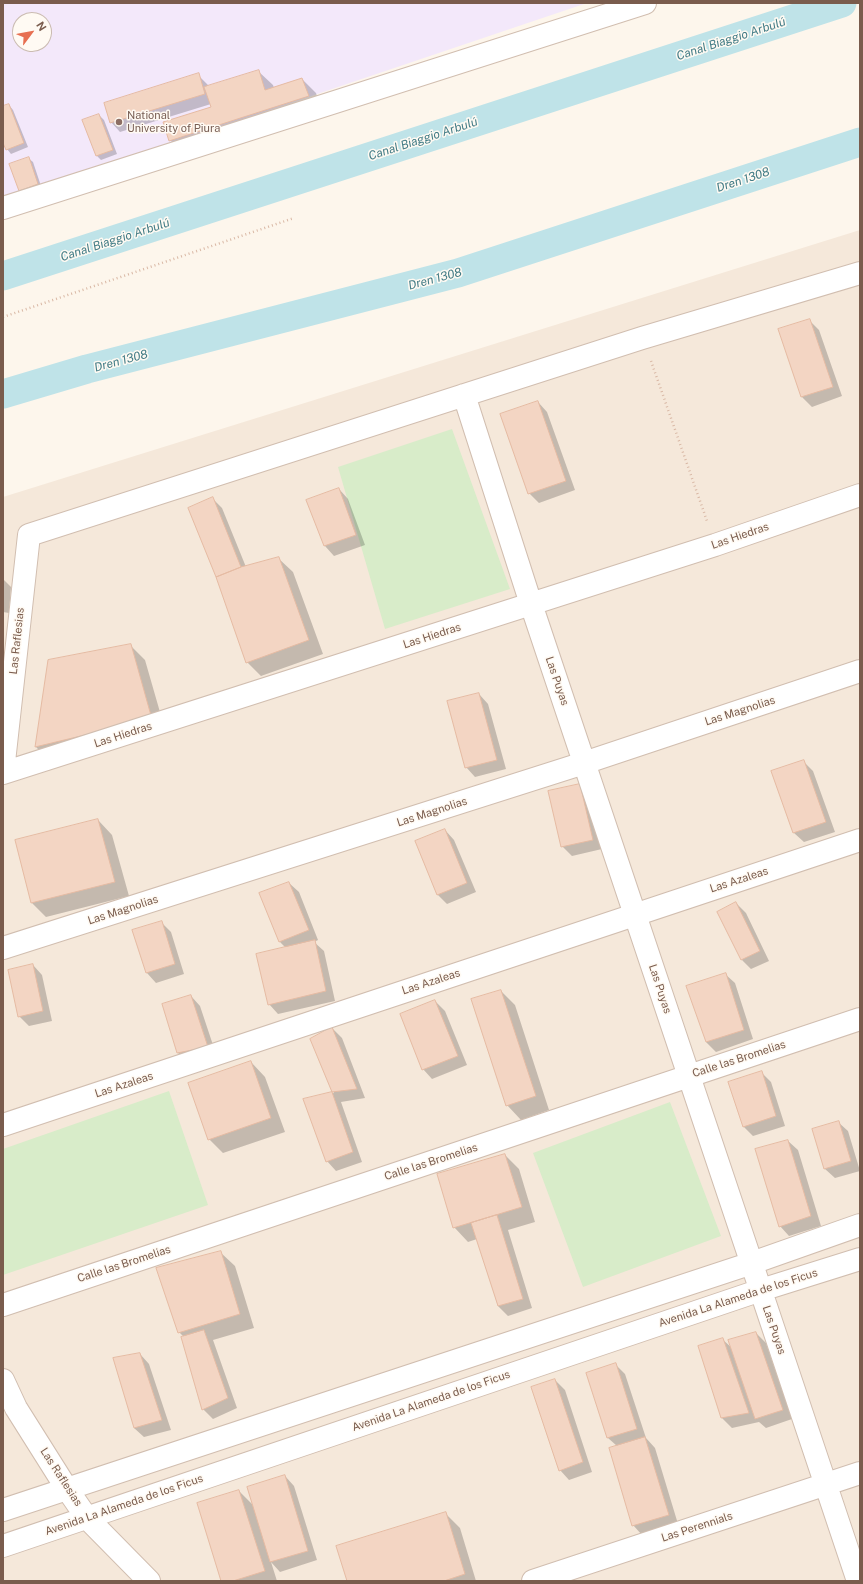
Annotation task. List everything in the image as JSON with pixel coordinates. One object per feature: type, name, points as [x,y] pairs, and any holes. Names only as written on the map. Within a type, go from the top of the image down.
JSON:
[{"type":"street","points":[[3,208],[645,3]]},
{"type":"street","points":[[464,395],[642,338],[860,273]]},
{"type":"street","name":"Las Raflesias","points":[[3,772],[29,535],[464,395]]},
{"type":"street","name":"Las Puyas","points":[[464,395],[531,604],[858,1581]]},
{"type":"street","name":"Las Hiedras","points":[[3,772],[715,545],[860,496]]},
{"type":"street","name":"Las Magnolias","points":[[3,948],[584,763],[860,671]]},
{"type":"street","name":"Las Azaleas","points":[[3,1125],[860,840]]},
{"type":"street","name":"Calle las Bromelias","points":[[3,1305],[860,1019]]},
{"type":"street","points":[[3,1510],[752,1263],[860,1225]]},
{"type":"street","name":"Avenida La Alameda de los Ficus","points":[[3,1546],[761,1290],[860,1259]]},
{"type":"street","name":"Las Raflesias","points":[[3,1380],[16,1408],[87,1518],[150,1581]]},
{"type":"street","name":"Las Perennials","points":[[533,1581],[860,1473]]},
{"type":"path","points":[[3,317],[294,218]]},
{"type":"path","points":[[642,338],[715,545]]},
{"type":"shaded area","name":"National University of Piura","points":[[3,3],[587,3],[3,200]]},
{"type":"shaded area","points":[[860,230],[860,1581],[3,1581],[3,497]]},
{"type":"green space","points":[[452,429],[510,589],[385,629],[338,467]]},
{"type":"green space","points":[[169,1091],[208,1205],[3,1275],[3,1149]]},
{"type":"green space","points":[[670,1102],[721,1236],[583,1287],[533,1153]]},
{"type":"building","points":[[259,70],[265,90],[302,78],[309,96],[169,141],[163,122],[211,107],[204,87]]},
{"type":"building","points":[[199,73],[205,94],[110,123],[104,103]]},
{"type":"building","points":[[9,104],[24,143],[6,150],[3,143],[3,106]]},
{"type":"building","points":[[99,114],[113,150],[96,156],[82,120]]},
{"type":"building","points":[[29,157],[38,184],[19,191],[9,164]]},
{"type":"building","points":[[810,319],[833,387],[801,397],[778,329]]},
{"type":"building","points":[[538,401],[566,481],[528,494],[500,414]]},
{"type":"building","points":[[339,488],[356,535],[324,546],[306,500]]},
{"type":"building","points":[[213,497],[241,567],[216,577],[188,508]]},
{"type":"building","points":[[279,557],[309,640],[246,663],[216,577],[241,567]]},
{"type":"building","points":[[131,644],[152,719],[35,747],[48,660]]},
{"type":"building","points":[[479,693],[497,760],[465,768],[447,701]]},
{"type":"building","points":[[804,760],[826,822],[793,833],[771,771]]},
{"type":"building","points":[[580,784],[593,840],[561,847],[548,791]]},
{"type":"building","points":[[98,819],[115,882],[31,903],[15,840]]},
{"type":"building","points":[[445,829],[467,883],[437,895],[415,841]]},
{"type":"building","points":[[289,882],[309,930],[279,942],[259,893]]},
{"type":"building","points":[[736,902],[760,951],[741,960],[717,912]]},
{"type":"building","points":[[162,921],[175,964],[146,973],[132,930]]},
{"type":"building","points":[[315,940],[326,991],[268,1005],[256,954]]},
{"type":"building","points":[[33,964],[43,1011],[18,1017],[8,970]]},
{"type":"building","points":[[726,973],[744,1030],[706,1042],[686,986]]},
{"type":"building","points":[[501,990],[536,1096],[506,1106],[471,999]]},
{"type":"building","points":[[191,995],[208,1047],[177,1053],[162,1004]]},
{"type":"building","points":[[435,1000],[458,1056],[422,1070],[400,1014]]},
{"type":"building","points":[[332,1027],[357,1089],[332,1092],[310,1039]]},
{"type":"building","points":[[251,1061],[271,1118],[208,1140],[188,1083]]},
{"type":"building","points":[[762,1071],[776,1116],[743,1127],[728,1082]]},
{"type":"building","points":[[332,1092],[353,1152],[326,1162],[303,1099]]},
{"type":"building","points":[[839,1121],[851,1161],[824,1169],[812,1129]]},
{"type":"building","points":[[788,1140],[811,1216],[779,1227],[755,1149]]},
{"type":"building","points":[[505,1154],[522,1207],[453,1228],[437,1174]]},
{"type":"building","points":[[497,1215],[523,1299],[498,1306],[471,1223]]},
{"type":"building","points":[[221,1251],[240,1314],[178,1333],[156,1268]]},
{"type":"building","points":[[204,1330],[228,1398],[202,1410],[181,1337]]},
{"type":"building","points":[[756,1332],[783,1410],[755,1419],[728,1340]]},
{"type":"building","points":[[723,1338],[749,1413],[721,1418],[698,1346]]},
{"type":"building","points":[[140,1353],[162,1420],[134,1428],[113,1358]]},
{"type":"building","points":[[616,1363],[637,1429],[607,1438],[586,1373]]},
{"type":"building","points":[[555,1379],[583,1462],[559,1471],[531,1387]]},
{"type":"building","points":[[645,1437],[669,1515],[632,1526],[609,1448]]},
{"type":"building","points":[[285,1475],[308,1551],[270,1562],[247,1487]]},
{"type":"building","points":[[239,1490],[265,1571],[233,1581],[221,1581],[197,1503]]},
{"type":"building","points":[[446,1512],[465,1574],[444,1581],[347,1581],[336,1546]]},
{"type":"waterway","name":"Canal Biaggio Arbulú","points":[[3,276],[842,3]]},
{"type":"waterway","name":"Dren 1308","points":[[3,394],[87,369],[458,273],[860,142]]},
{"type":"place","name":"National University of Piura","points":[[119,122]]}]
